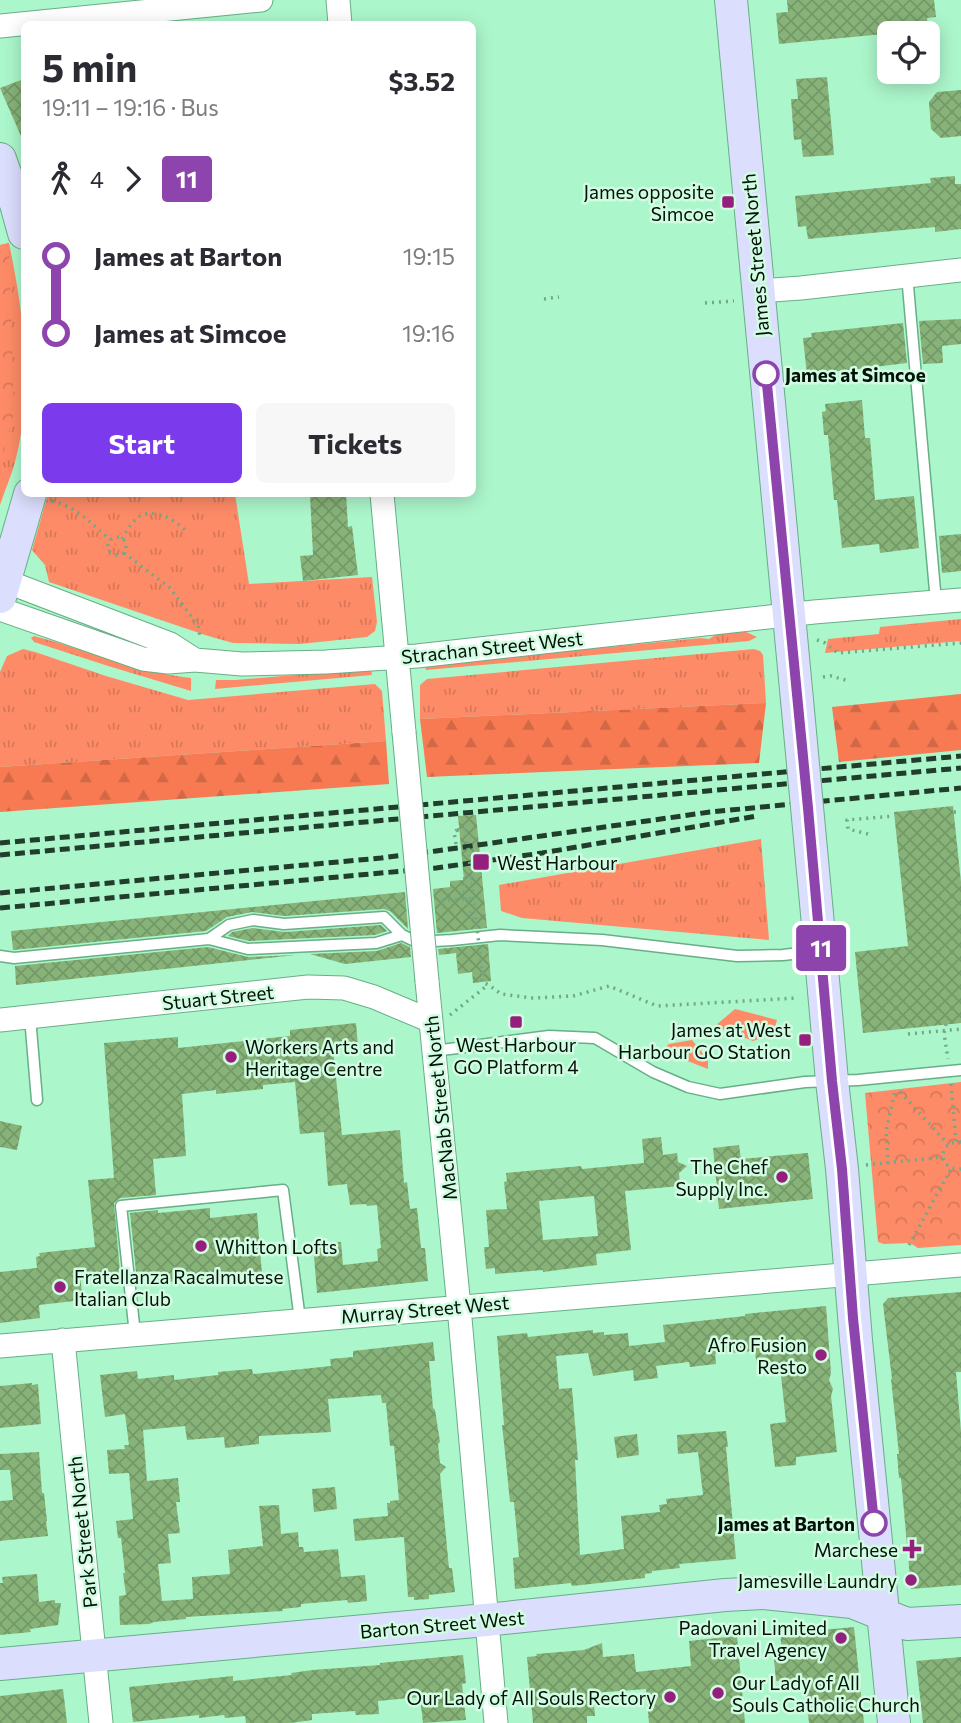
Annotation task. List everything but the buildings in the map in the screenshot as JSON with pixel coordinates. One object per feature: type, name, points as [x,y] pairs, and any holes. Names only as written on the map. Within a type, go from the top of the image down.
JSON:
[{"type":"main road","name":"James Street North","points":[[731,0],[746,296],[789,615],[842,1169],[849,1274],[894,1723]]},
{"type":"main road","points":[[0,159],[21,222]]},
{"type":"main road","points":[[1,591],[38,497]]},
{"type":"main road","name":"Barton Street West","points":[[0,1664],[764,1593],[852,1602],[907,1624],[961,1622]]},
{"type":"street","points":[[62,21],[198,10],[261,0]]},
{"type":"street","points":[[338,0],[340,21]]},
{"type":"street","points":[[0,26],[21,24]]},
{"type":"street","points":[[746,296],[961,270]]},
{"type":"street","name":"MacNab Street North","points":[[382,497],[427,981],[438,1020],[434,1051],[496,1723]]},
{"type":"street","name":"Strachan Street West","points":[[1,591],[45,597],[170,644],[195,660],[243,664],[398,657],[789,615],[961,600]]},
{"type":"street","name":"Stuart Street","points":[[0,1020],[307,987],[344,988],[438,1020]]},
{"type":"street","name":"Murray Street West","points":[[0,1346],[961,1265]]},
{"type":"street","name":"Park Street North","points":[[64,1340],[101,1723]]},
{"type":"lane","points":[[907,275],[936,602]]},
{"type":"lane","points":[[209,939],[229,925],[253,920],[284,925],[384,917],[402,935],[417,942],[500,935],[602,940],[737,956],[783,955],[820,942]]},
{"type":"lane","points":[[0,956],[14,958],[209,939],[248,949],[376,943],[402,935]]},
{"type":"lane","points":[[30,1017],[37,1100]]},
{"type":"lane","points":[[434,1051],[549,1037],[595,1038],[653,1072],[688,1087],[720,1094],[832,1081],[895,1082],[955,1071]]},
{"type":"lane","points":[[135,1334],[121,1206],[283,1189],[300,1320]]},
{"type":"path","points":[[705,303],[746,296]]},
{"type":"path","points":[[544,299],[559,297]]},
{"type":"path","points":[[41,497],[83,514],[110,540]]},
{"type":"path","points":[[122,539],[132,523],[140,516],[147,515],[176,520],[186,531]]},
{"type":"path","points":[[114,537],[122,539],[126,544],[124,552],[115,555],[111,553],[108,544],[110,540],[114,537]]},
{"type":"path","points":[[124,552],[169,587],[198,625],[200,636]]},
{"type":"path","points":[[820,641],[838,653],[961,643]]},
{"type":"path","points":[[823,677],[831,676],[849,681]]},
{"type":"path","points":[[954,812],[961,812]]},
{"type":"path","points":[[868,834],[848,829],[847,820],[894,816]]},
{"type":"path","points":[[456,844],[454,832],[466,828],[482,982],[501,994],[533,998],[573,996],[609,986],[656,1006],[797,998]]},
{"type":"path","points":[[460,871],[477,952]]},
{"type":"path","points":[[462,879],[472,878]]},
{"type":"path","points":[[434,902],[474,898]]},
{"type":"path","points":[[438,1020],[489,985]]},
{"type":"path","points":[[945,1036],[947,1024]]},
{"type":"path","points":[[908,1034],[961,1029]]},
{"type":"path","points":[[955,1071],[959,1141],[948,1144],[943,1157],[951,1168],[961,1169]]},
{"type":"path","points":[[895,1082],[948,1144]]},
{"type":"path","points":[[888,1164],[886,1132],[895,1082]]},
{"type":"path","points":[[866,1165],[943,1157]]},
{"type":"path","points":[[909,1245],[951,1168]]},
{"type":"green space","points":[[9,243],[21,313],[21,434],[13,469],[0,505],[0,245]]},
{"type":"green space","points":[[9,243],[14,413],[0,466],[0,245]]},
{"type":"green space","points":[[47,497],[235,497],[249,584],[372,577],[377,622],[375,631],[367,637],[300,644],[233,643],[49,582],[45,565],[32,550]]},
{"type":"green space","points":[[961,619],[961,641],[825,653],[828,639],[879,634],[880,627]]},
{"type":"green space","points":[[742,630],[757,637],[749,641],[426,670],[424,665],[709,639],[720,632]]},
{"type":"green space","points":[[34,636],[132,666],[191,678],[191,691],[34,642],[31,638]]},
{"type":"green space","points":[[23,649],[188,700],[375,684],[382,691],[386,741],[0,767],[0,672],[7,656]]},
{"type":"green space","points":[[754,649],[763,655],[766,703],[420,719],[420,685],[427,679]]},
{"type":"green space","points":[[371,669],[372,675],[215,689],[216,680]]},
{"type":"green space","points":[[961,694],[961,750],[839,762],[832,707]]},
{"type":"green space","points":[[766,703],[759,763],[427,777],[420,719]]},
{"type":"green space","points":[[386,741],[389,784],[0,812],[0,767]]},
{"type":"green space","points":[[761,839],[769,940],[522,918],[501,911],[499,885]]},
{"type":"green space","points":[[735,1009],[777,1020],[773,1034],[753,1041],[715,1026]]},
{"type":"green space","points":[[692,1040],[708,1060],[708,1069],[662,1051],[669,1044]]},
{"type":"green space","points":[[961,1082],[961,1245],[918,1248],[910,1243],[878,1242],[865,1093]]},
{"type":"railway","points":[[0,843],[961,756]]},
{"type":"railway","points":[[0,855],[961,768]]},
{"type":"railway","points":[[0,893],[381,858],[710,812],[961,788]]},
{"type":"railway","points":[[0,908],[436,868],[542,853],[757,816]]},
{"type":"bus line","name":"11","points":[[766,374],[874,1523]]},
{"type":"place","name":"James opposite Simcoe","points":[[728,202]]},
{"type":"place","name":"James at Simcoe","points":[[766,374]]},
{"type":"place","name":"West Harbour","points":[[481,862]]},
{"type":"place","name":"West Harbour GO Platform 4","points":[[516,1022]]},
{"type":"place","name":"James at West Harbour GO Station","points":[[805,1040]]},
{"type":"place","name":"Workers Arts and Heritage Centre","points":[[231,1057]]},
{"type":"place","name":"The Chef Supply Inc.","points":[[782,1177]]},
{"type":"place","name":"Whitton Lofts","points":[[201,1246]]},
{"type":"place","name":"Fratellanza Racalmutese Italian Club","points":[[60,1287]]},
{"type":"place","name":"Afro Fusion Resto","points":[[821,1355]]},
{"type":"place","name":"James at Barton","points":[[874,1523]]},
{"type":"place","name":"Marchese","points":[[912,1549]]},
{"type":"place","name":"Jamesville Laundry","points":[[911,1580]]},
{"type":"place","name":"Padovani Limited Travel Agency","points":[[841,1638]]},
{"type":"place","name":"Our Lady of All Souls Catholic Church","points":[[718,1693]]},
{"type":"place","name":"Our Lady of All Souls Rectory","points":[[670,1697]]}]
